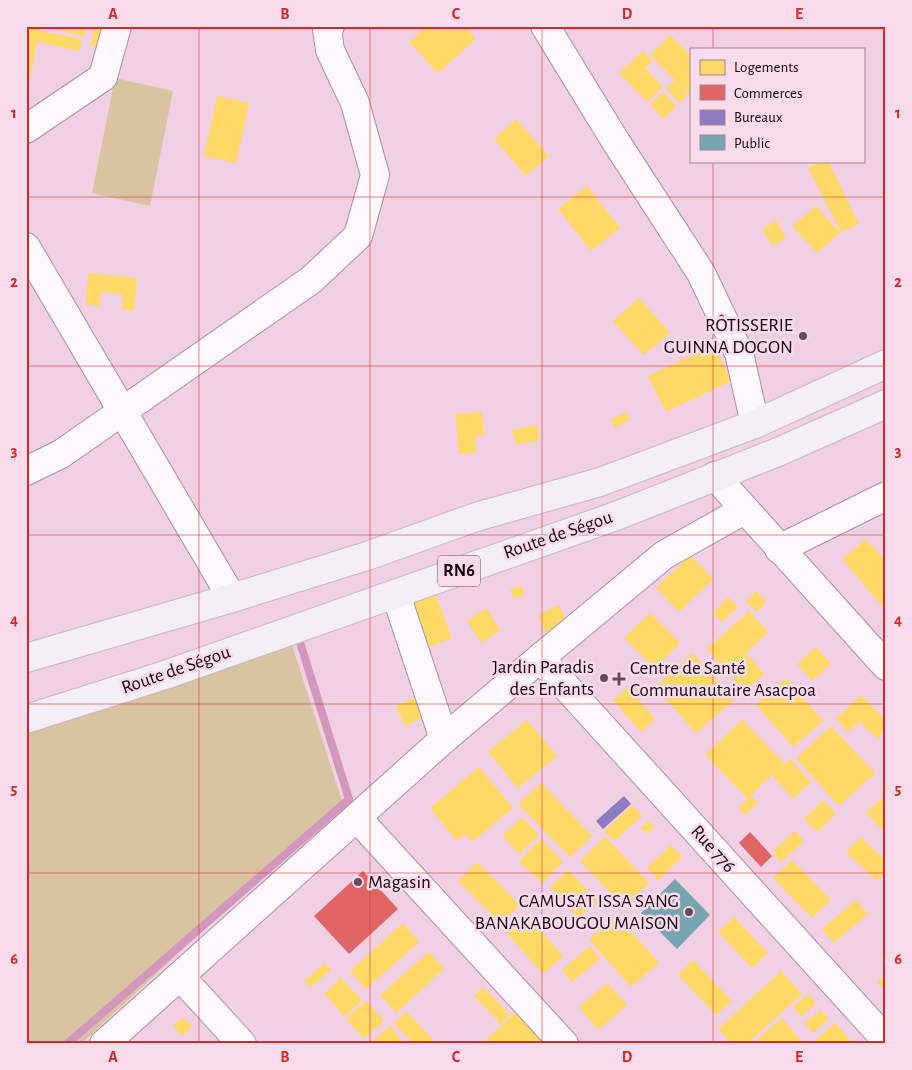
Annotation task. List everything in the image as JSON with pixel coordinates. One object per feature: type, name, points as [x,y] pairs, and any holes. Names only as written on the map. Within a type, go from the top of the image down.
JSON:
[{"type":"highway","name":"Route de Ségou","points":[[26,658],[232,598],[367,556],[476,517],[600,482],[755,424],[886,364]]},
{"type":"highway","name":"Route de Ségou","points":[[26,719],[165,675],[396,594],[500,555],[616,516],[778,452],[886,404]]},
{"type":"street","points":[[26,129],[103,77],[117,26]]},
{"type":"street","points":[[545,26],[616,142],[700,273],[739,353],[755,424]]},
{"type":"street","points":[[26,471],[61,454],[312,280],[358,236],[375,175],[355,103],[330,50],[327,27]]},
{"type":"street","points":[[26,247],[232,598]]},
{"type":"street","points":[[715,476],[886,666]]},
{"type":"street","points":[[779,548],[886,496]]},
{"type":"street","points":[[104,1044],[444,739],[540,658],[664,555],[744,510]]},
{"type":"street","points":[[396,594],[444,739]]},
{"type":"street","name":"Rue 776","points":[[540,658],[886,1040]]},
{"type":"street","points":[[357,818],[564,1044]]},
{"type":"street","points":[[180,976],[242,1044]]},
{"type":"shaded area","points":[[115,78],[173,91],[150,206],[92,193]]},
{"type":"shaded area","points":[[291,642],[342,801],[81,1044],[26,1044],[26,732]]},
{"type":"building: Logements","points":[[26,26],[40,26],[39,31],[82,39],[79,51],[37,42],[27,95]]},
{"type":"building: Logements","points":[[44,26],[86,26],[84,36],[43,28]]},
{"type":"building: Logements","points":[[94,26],[110,26],[106,49],[91,46]]},
{"type":"building: Logements","points":[[427,26],[465,26],[476,39],[438,73],[409,42]]},
{"type":"building: Logements","points":[[670,35],[690,55],[690,95],[678,82],[688,95],[679,103],[666,88],[675,80],[650,55]]},
{"type":"building: Logements","points":[[643,51],[653,61],[645,68],[663,87],[647,102],[619,73]]},
{"type":"building: Logements","points":[[663,92],[676,107],[663,119],[650,104]]},
{"type":"building: Logements","points":[[217,96],[249,103],[236,163],[204,156]]},
{"type":"building: Logements","points":[[516,119],[549,156],[526,176],[494,139]]},
{"type":"building: Logements","points":[[819,162],[828,162],[859,224],[841,232],[808,168]]},
{"type":"building: Logements","points":[[587,186],[620,228],[591,251],[558,209]]},
{"type":"building: Logements","points":[[816,206],[840,233],[817,253],[792,226]]},
{"type":"building: Logements","points":[[776,220],[786,238],[772,246],[762,229]]},
{"type":"building: Logements","points":[[88,273],[137,278],[134,311],[122,309],[123,294],[101,292],[100,306],[86,304]]},
{"type":"building: Logements","points":[[639,298],[670,333],[644,355],[613,321]]},
{"type":"building: Logements","points":[[714,345],[731,381],[666,412],[648,376]]},
{"type":"building: Logements","points":[[482,412],[484,435],[475,436],[476,453],[459,454],[455,414]]},
{"type":"building: Logements","points":[[626,412],[630,420],[615,428],[611,419]]},
{"type":"building: Logements","points":[[537,425],[540,440],[516,445],[512,430]]},
{"type":"building: Logements","points":[[866,539],[886,562],[886,611],[842,559]]},
{"type":"building: Logements","points":[[690,555],[713,579],[679,612],[656,588]]},
{"type":"building: Logements","points":[[522,586],[524,596],[513,598],[510,589]]},
{"type":"building: Logements","points":[[434,591],[452,638],[425,649],[407,601]]},
{"type":"building: Logements","points":[[756,591],[767,602],[756,612],[746,601]]},
{"type":"building: Logements","points":[[728,597],[738,607],[722,622],[713,613]]},
{"type":"building: Logements","points":[[559,605],[567,623],[546,633],[538,615]]},
{"type":"building: Logements","points":[[486,608],[500,630],[481,643],[467,621]]},
{"type":"building: Logements","points":[[749,611],[768,632],[746,653],[764,674],[745,692],[707,649]]},
{"type":"building: Logements","points":[[650,613],[680,643],[655,668],[624,638]]},
{"type":"building: Logements","points":[[816,647],[831,664],[812,681],[797,664]]},
{"type":"building: Logements","points":[[693,653],[734,700],[696,733],[655,687]]},
{"type":"building: Logements","points":[[786,678],[823,721],[793,747],[756,705]]},
{"type":"building: Logements","points":[[628,687],[655,719],[641,732],[613,700]]},
{"type":"building: Logements","points":[[861,695],[886,721],[886,726],[878,739],[859,722],[848,732],[836,719]]},
{"type":"building: Logements","points":[[415,697],[424,717],[405,726],[396,706]]},
{"type":"building: Logements","points":[[527,720],[557,756],[518,788],[488,752]]},
{"type":"building: Logements","points":[[742,720],[784,763],[774,774],[790,759],[811,782],[793,799],[772,775],[751,795],[758,803],[744,815],[738,808],[748,799],[705,755]]},
{"type":"building: Logements","points":[[831,726],[875,773],[839,806],[796,758]]},
{"type":"building: Logements","points":[[479,767],[513,808],[472,842],[465,834],[457,841],[430,808]]},
{"type":"building: Logements","points":[[541,783],[592,836],[570,857],[518,804]]},
{"type":"building: Logements","points":[[886,794],[886,834],[866,813]]},
{"type":"building: Logements","points":[[823,800],[836,814],[817,832],[804,819]]},
{"type":"building: Logements","points":[[632,805],[642,816],[614,841],[604,831]]},
{"type":"building: Logements","points":[[522,817],[539,835],[519,854],[502,836]]},
{"type":"building: Logements","points":[[648,821],[654,827],[647,834],[641,829]]},
{"type":"building: Logements","points":[[795,831],[804,841],[781,862],[772,852]]},
{"type":"building: Logements","points":[[605,837],[649,883],[624,907],[580,861]]},
{"type":"building: Logements","points":[[861,837],[886,861],[886,872],[877,881],[846,852]]},
{"type":"building: Logements","points":[[541,839],[563,862],[542,883],[519,861]]},
{"type":"building: Logements","points":[[671,845],[682,857],[658,880],[647,868]]},
{"type":"building: Logements","points":[[792,860],[831,900],[812,918],[773,878]]},
{"type":"building: Logements","points":[[477,862],[520,905],[501,924],[458,881]]},
{"type":"building: Logements","points":[[568,870],[597,901],[578,918],[550,887]]},
{"type":"building: Logements","points":[[856,900],[868,914],[834,943],[822,929]]},
{"type":"building: Logements","points":[[526,914],[563,956],[543,974],[506,932]]},
{"type":"building: Logements","points":[[616,915],[659,963],[631,987],[589,940]]},
{"type":"building: Logements","points":[[734,917],[768,953],[752,968],[718,932]]},
{"type":"building: Logements","points":[[403,923],[419,942],[366,989],[350,971]]},
{"type":"building: Logements","points":[[590,946],[600,959],[572,982],[562,970]]},
{"type":"building: Logements","points":[[429,952],[444,969],[396,1013],[380,995]]},
{"type":"building: Logements","points":[[693,960],[732,1001],[716,1015],[678,975]]},
{"type":"building: Logements","points":[[325,963],[331,970],[311,987],[304,981]]},
{"type":"building: Logements","points":[[781,971],[802,994],[747,1044],[732,1044],[718,1029]]},
{"type":"building: Logements","points":[[886,974],[886,991],[877,982]]},
{"type":"building: Logements","points":[[341,978],[362,1000],[345,1017],[324,994]]},
{"type":"building: Logements","points":[[607,983],[627,1005],[598,1030],[579,1007]]},
{"type":"building: Logements","points":[[483,987],[510,1015],[501,1024],[474,996]]},
{"type":"building: Logements","points":[[808,994],[816,1003],[801,1017],[793,1007]]},
{"type":"building: Logements","points":[[366,1001],[384,1021],[364,1039],[346,1019]]},
{"type":"building: Logements","points":[[821,1010],[829,1019],[813,1033],[804,1023]]},
{"type":"building: Logements","points":[[406,1011],[437,1044],[414,1044],[394,1023]]},
{"type":"building: Logements","points":[[516,1012],[545,1044],[489,1044],[486,1040]]},
{"type":"building: Logements","points":[[183,1017],[192,1027],[182,1036],[173,1026]]},
{"type":"building: Logements","points":[[782,1018],[801,1041],[798,1044],[752,1044]]},
{"type":"building: Logements","points":[[835,1023],[851,1041],[849,1044],[811,1044]]},
{"type":"building: Logements","points":[[390,1026],[405,1044],[369,1044]]},
{"type":"building: Commerces","points":[[750,832],[772,856],[761,867],[739,843]]},
{"type":"building: Commerces","points":[[363,871],[398,909],[349,954],[314,916]]},
{"type":"building: Bureaux","points":[[624,796],[631,804],[603,829],[596,821]]},
{"type":"building: Public","points":[[675,879],[710,915],[677,949],[641,913]]},
{"type":"waterway","points":[[67,1044],[349,799],[298,636]]},
{"type":"place","name":"RÔTISSERIE GUINNA DOGON","points":[[803,336]]},
{"type":"place","name":"Jardin Paradis des Enfants","points":[[604,678]]},
{"type":"place","name":"Centre de Santé Communautaire Asacpoa","points":[[619,679]]},
{"type":"place","name":"Magasin","points":[[358,882]]},
{"type":"place","name":"CAMUSAT ISSA SANG BANAKABOUGOU MAISON","points":[[689,912]]}]
